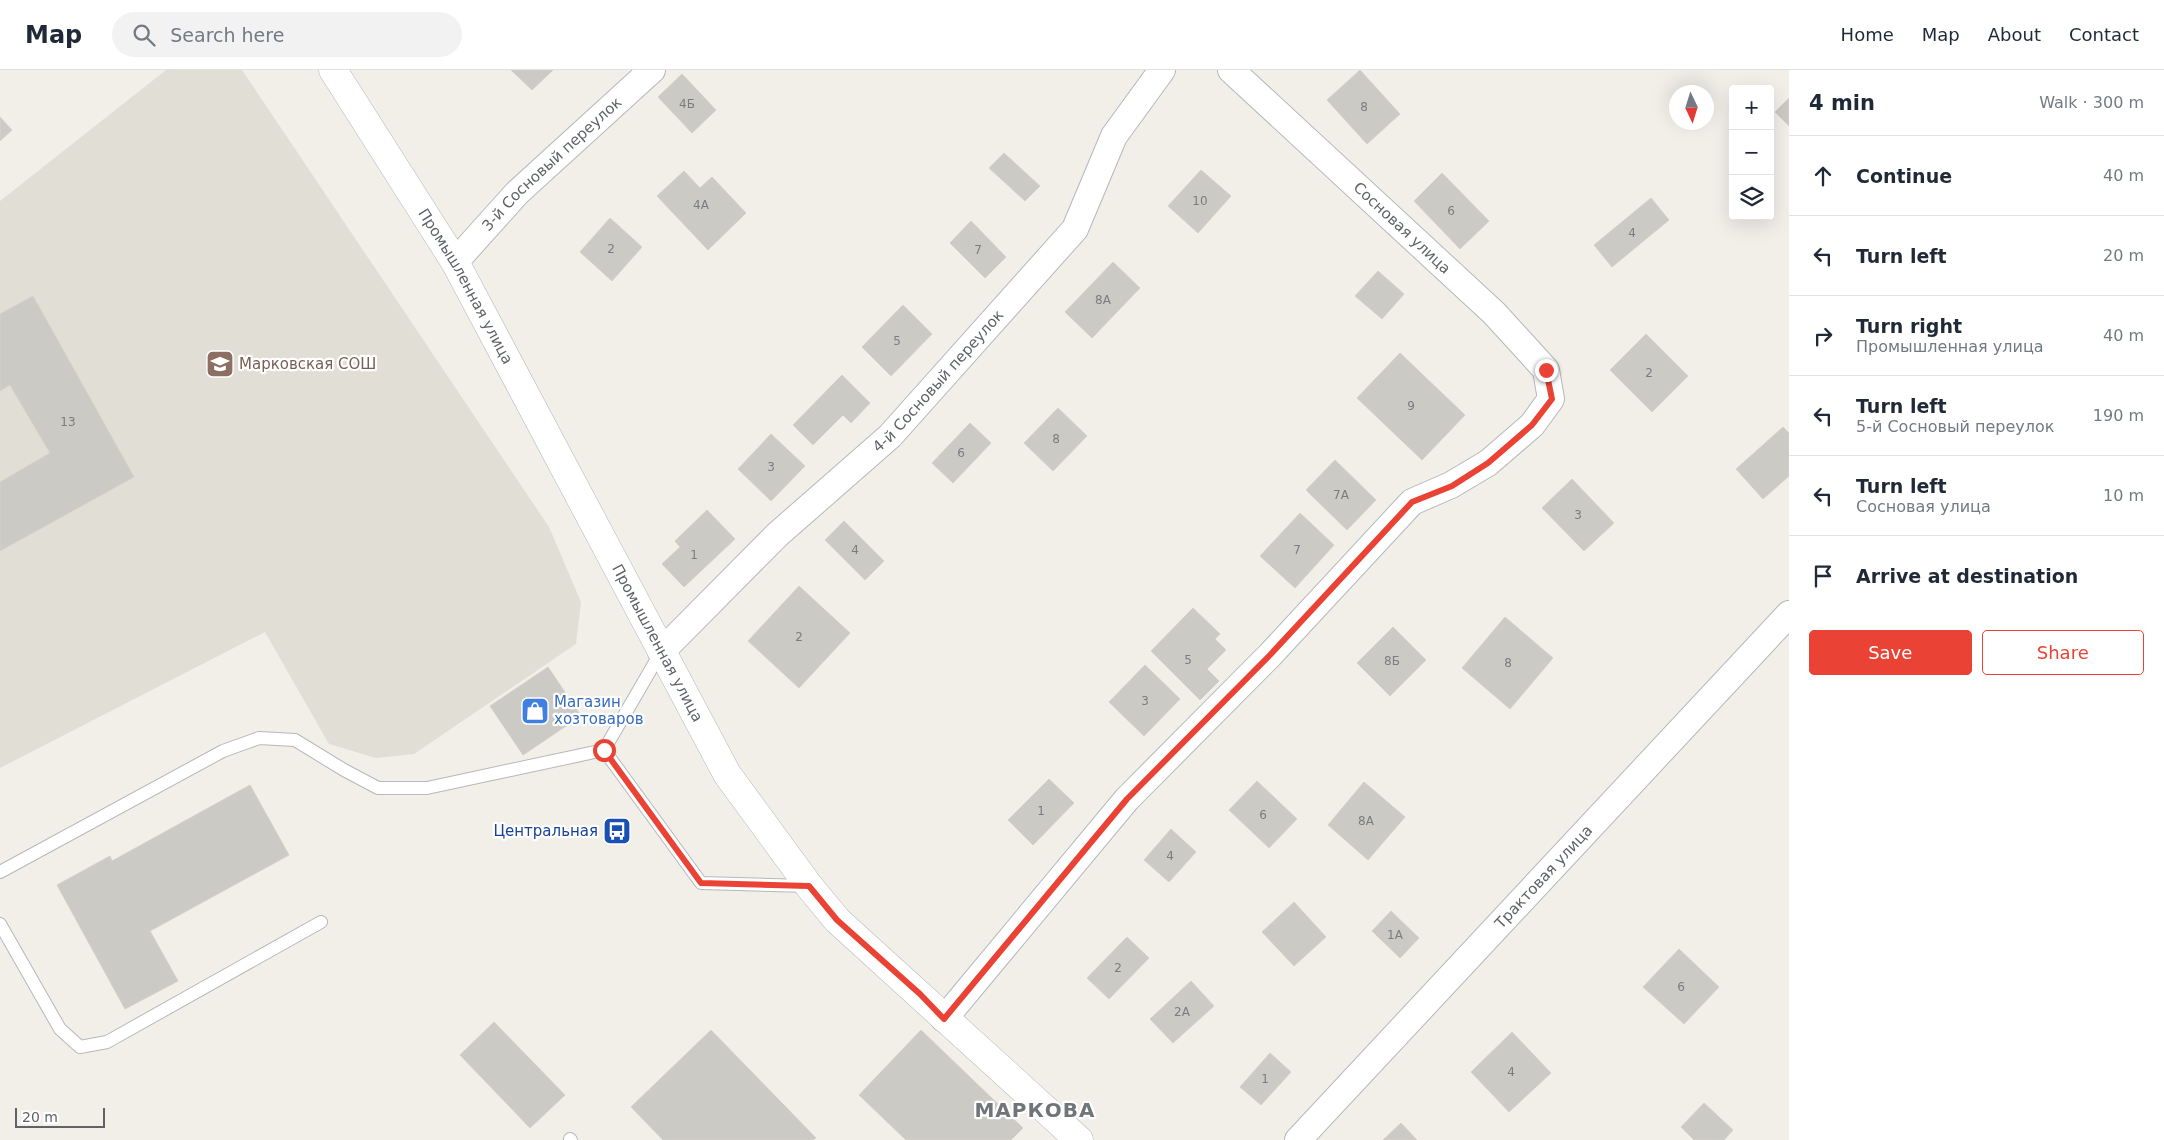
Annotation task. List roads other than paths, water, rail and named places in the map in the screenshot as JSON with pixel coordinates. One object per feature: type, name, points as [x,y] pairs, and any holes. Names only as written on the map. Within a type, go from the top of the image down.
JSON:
[{"type":"street","name":"Промышленная улица","points":[[333,70],[456,262],[727,774],[809,886],[837,920],[1079,1140]]},
{"type":"street","name":"3-й Сосновый переулок","points":[[456,262],[517,193],[652,70]]},
{"type":"street","name":"4-й Сосновый переулок","points":[[661,652],[777,535],[890,436],[1075,229],[1114,136],[1162,70]]},
{"type":"street","name":"Сосновая улица","points":[[944,1019],[1127,799],[1270,655],[1412,502],[1452,486],[1488,463],[1532,425],[1552,399],[1546,370],[1494,313],[1231,70]]},
{"type":"street","name":"Трактовая улица","points":[[1298,1140],[1789,614]]},
{"type":"lane","points":[[0,872],[223,750],[259,738],[296,740],[344,770],[378,788],[427,788],[604,750],[661,652]]},
{"type":"lane","points":[[604,750],[701,883],[809,886]]},
{"type":"lane","points":[[0,924],[60,1029],[80,1047],[107,1042],[321,922]]},
{"type":"place","name":"Марковская СОШ","points":[[220,364]]},
{"type":"place","name":"Магазин хозтоваров","points":[[535,711]]},
{"type":"place","name":"Центральная","points":[[617,831]]},
{"type":"district","name":"МАРКОВА","points":[[1035,1110]]}]
